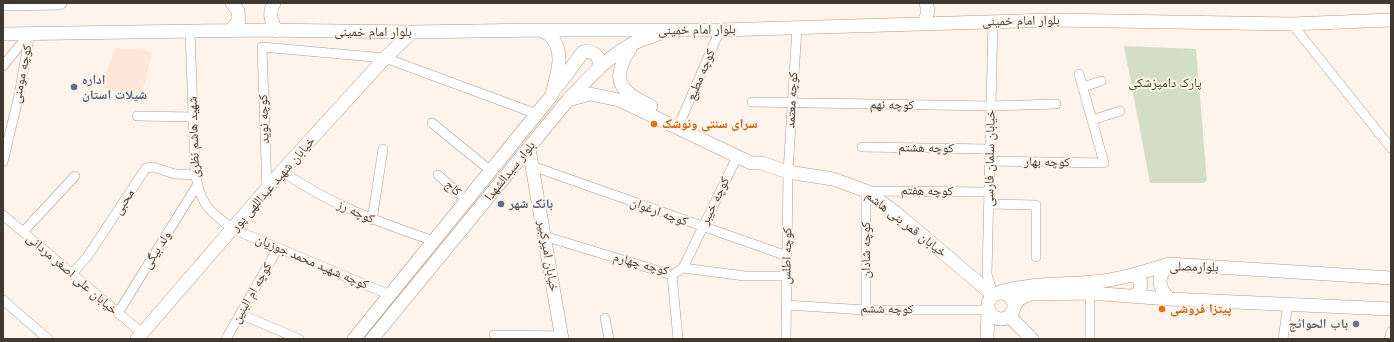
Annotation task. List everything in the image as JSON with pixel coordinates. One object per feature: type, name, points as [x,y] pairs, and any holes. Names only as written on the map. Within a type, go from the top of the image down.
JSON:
[{"type":"street","points":[[3,4],[60,3]]},
{"type":"street","points":[[231,30],[239,20],[238,11],[232,3]]},
{"type":"street","points":[[274,3],[270,10],[270,19],[276,31]]},
{"type":"street","points":[[924,24],[928,11],[926,3]]},
{"type":"street","name":"بلوار امام خمینی","points":[[3,34],[190,30],[412,32],[720,30],[1053,20],[1292,24],[1389,18]]},
{"type":"street","name":"خیابان سلمان فارسی","points":[[993,21],[987,274],[996,293]]},
{"type":"street","points":[[1292,24],[1391,148]]},
{"type":"street","name":"کوچه معتمد","points":[[788,172],[796,28]]},
{"type":"street","name":"شهید هاشم نظری","points":[[190,30],[196,187],[205,205],[219,219],[233,229]]},
{"type":"street","name":"بلوار سیدالشهدا","points":[[354,339],[552,95],[558,67],[559,52],[553,38],[540,30]]},
{"type":"street","name":"بلوار سیدالشهدا","points":[[372,339],[568,100],[598,70],[633,44],[669,30]]},
{"type":"street","name":"کوچه مطیع","points":[[681,120],[720,30]]},
{"type":"street","name":"خیابان شهید عبداللهی پور","points":[[139,336],[282,172],[386,58],[412,32]]},
{"type":"street","points":[[3,66],[30,33]]},
{"type":"street","name":"کوچه مومنی","points":[[3,162],[19,95],[30,33]]},
{"type":"street","name":"خیابان قمر بنی هاشم","points":[[633,44],[619,66],[618,76],[623,87],[637,99],[750,153],[762,163],[788,172],[833,179],[866,191],[895,212],[996,293]]},
{"type":"street","name":"کوچه نوید","points":[[266,190],[262,47],[386,58]]},
{"type":"street","points":[[552,95],[583,52],[590,52],[597,56],[600,63],[598,70]]},
{"type":"street","points":[[386,58],[537,114]]},
{"type":"street","points":[[1079,74],[1092,120],[1120,111]]},
{"type":"street","points":[[1083,87],[1101,81]]},
{"type":"street","name":"خیابان قمر بنی هاشم","points":[[568,100],[590,94],[618,100],[751,164],[762,163]]},
{"type":"street","name":"کوچه نهم","points":[[752,102],[792,104],[991,106],[1056,104]]},
{"type":"street","points":[[137,116],[193,116]]},
{"type":"street","name":"کوچه بهار","points":[[990,161],[1104,163],[1092,120]]},
{"type":"street","points":[[432,123],[491,171]]},
{"type":"street","name":"کوچه هشتم","points":[[862,147],[990,149]]},
{"type":"street","points":[[372,220],[383,149]]},
{"type":"street","name":"خیابان امیرکبیر","points":[[529,149],[562,337]]},
{"type":"street","name":"کوچه خیبر","points":[[683,268],[737,156]]},
{"type":"street","name":"کوچه ارغوان","points":[[532,166],[787,256]]},
{"type":"street","name":"محبی","points":[[72,274],[87,257],[146,168],[153,167],[175,174],[195,175]]},
{"type":"street","name":"کوچه رز","points":[[282,172],[313,192],[372,220],[434,241]]},
{"type":"street","name":"کوچه اطلس","points":[[786,339],[788,172]]},
{"type":"street","name":"کاج","points":[[438,175],[467,201]]},
{"type":"street","points":[[23,232],[75,176]]},
{"type":"street","name":"ولد بیگی","points":[[118,313],[196,187]]},
{"type":"street","name":"کوچه هفتم","points":[[866,191],[989,192]]},
{"type":"street","name":"کوچه شادان","points":[[866,191],[866,310]]},
{"type":"street","points":[[989,204],[1036,205],[1036,257]]},
{"type":"street","name":"خیابان علی اصغر مردانی","points":[[3,215],[118,313],[139,336]]},
{"type":"street","name":"کوچه شهید محمد جوزیان","points":[[233,229],[390,295]]},
{"type":"street","name":"کوچه چهارم","points":[[544,236],[672,275],[683,268],[745,276],[787,276]]},
{"type":"street","name":"کوچه ام البنین","points":[[226,339],[278,248]]},
{"type":"street","points":[[1169,264],[1162,271],[1160,281],[1162,291],[1169,299]]},
{"type":"street","name":"بلوارمصلی","points":[[996,293],[1028,286],[1091,282],[1135,275],[1169,264],[1391,278]]},
{"type":"street","points":[[672,275],[678,339]]},
{"type":"street","points":[[1133,296],[1140,291],[1141,286],[1141,282],[1135,275]]},
{"type":"street","points":[[987,339],[988,302],[996,293],[1010,295],[1012,311],[1032,339]]},
{"type":"street","points":[[988,310],[992,316],[999,319],[1012,311],[1019,299],[1031,294],[1090,293],[1169,299],[1391,309]]},
{"type":"street","points":[[1090,293],[1090,339]]},
{"type":"street","points":[[3,300],[48,339]]},
{"type":"street","points":[[1283,339],[1288,304]]},
{"type":"street","name":"کوچه ششم","points":[[786,305],[866,310],[988,310]]},
{"type":"street","points":[[240,314],[299,339]]},
{"type":"street","points":[[605,318],[609,339]]},
{"type":"street","points":[[1389,339],[1391,332]]},
{"type":"street","points":[[494,335],[562,337]]},
{"type":"shaded area","points":[[116,48],[145,50],[152,53],[140,100],[100,86]]},
{"type":"green space","name":"پارک دامپزشکی","points":[[1124,46],[1196,49],[1207,181],[1203,183],[1150,183]]},
{"type":"place","name":"اداره شیلات استان","points":[[74,87]]},
{"type":"place","name":"سرای سنتی ونوشک","points":[[654,124]]},
{"type":"place","name":"بانک شهر","points":[[501,204]]},
{"type":"place","name":"پیتزا فروشی","points":[[1162,309]]},
{"type":"place","name":"باب الحوائج","points":[[1356,324]]}]
